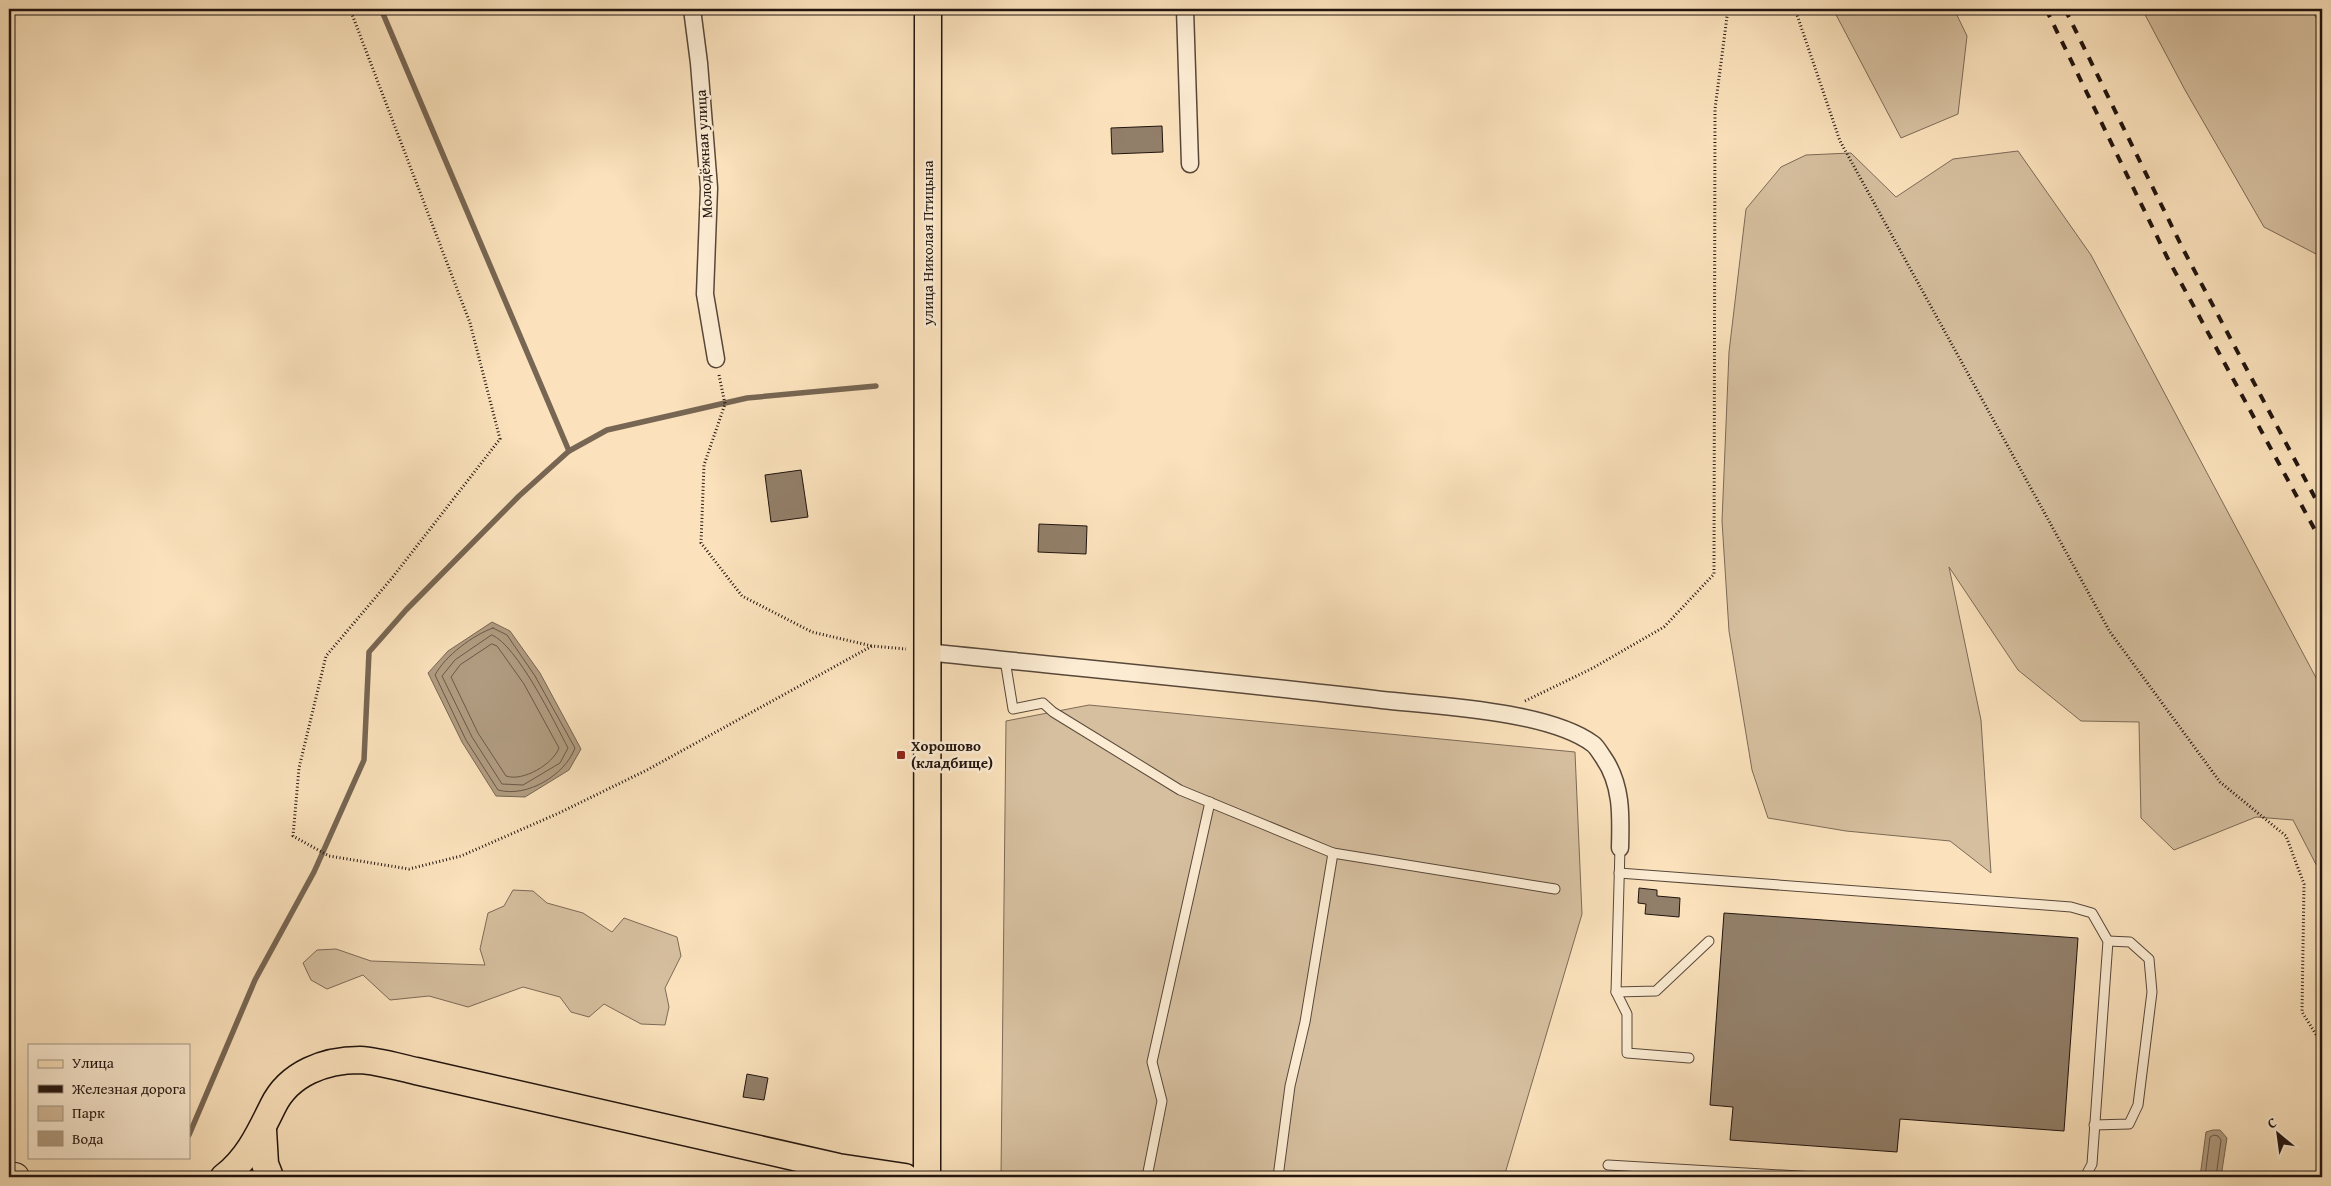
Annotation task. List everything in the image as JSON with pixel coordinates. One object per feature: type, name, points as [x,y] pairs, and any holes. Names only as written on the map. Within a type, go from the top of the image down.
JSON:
[{"type":"highway","points":[[9,1176],[15,1177]]},
{"type":"main road","name":"улица Николая Птицына","points":[[927,1177],[928,9]]},
{"type":"main road","points":[[224,1177],[246,1154],[262,1130],[282,1091],[300,1075],[328,1064],[360,1060],[838,1167],[905,1177]]},
{"type":"main road","points":[[262,1130],[265,1164],[270,1177]]},
{"type":"street","name":"Молодёжная улица","points":[[692,9],[699,63],[709,188],[705,294],[716,359]]},
{"type":"street","points":[[1185,9],[1190,164]]},
{"type":"street","points":[[927,652],[1500,713],[1533,720],[1573,732],[1595,745],[1608,764],[1618,786],[1622,813],[1620,848]]},
{"type":"lane","points":[[1006,660],[1013,709],[1043,703],[1053,712],[1180,790],[1333,854],[1555,889]]},
{"type":"lane","points":[[1147,1177],[1162,1101],[1152,1062],[1210,802]]},
{"type":"lane","points":[[1620,848],[1616,992],[1628,1014],[1627,1053],[1689,1058]]},
{"type":"lane","points":[[1278,1177],[1290,1086],[1305,1022],[1333,854]]},
{"type":"lane","points":[[1619,873],[2071,907],[2092,913],[2108,941],[2092,1164],[2085,1177]]},
{"type":"lane","points":[[1616,992],[1656,991],[1709,941]]},
{"type":"lane","points":[[2094,1124],[2129,1124],[2138,1105],[2152,992],[2149,959],[2130,942],[2108,941]]},
{"type":"lane","points":[[1608,1165],[1816,1177]]},
{"type":"path","points":[[350,9],[470,323],[500,439],[392,578],[326,656],[298,768],[293,836],[329,856],[409,869],[461,856],[559,813],[647,770],[872,646]]},
{"type":"path","points":[[1500,713],[1593,668],[1664,627],[1714,574],[1715,109],[1728,9]]},
{"type":"path","points":[[1795,9],[1840,141],[2110,632],[2220,782],[2286,836],[2304,884],[2302,1012],[2322,1044]]},
{"type":"path","points":[[723,394],[725,404],[704,465],[701,543],[742,596],[812,632],[872,646],[927,652]]},
{"type":"green space","points":[[1833,9],[1954,9],[1967,36],[1958,114],[1901,138]]},
{"type":"green space","points":[[2142,9],[2311,9],[2322,28],[2322,263],[2318,255],[2264,227],[2185,90]]},
{"type":"green space","points":[[2018,151],[2091,255],[2322,689],[2322,876],[2293,820],[2256,817],[2174,850],[2141,818],[2139,722],[2081,721],[2018,670],[1949,567],[1981,720],[1991,873],[1950,841],[1846,831],[1768,818],[1752,770],[1729,631],[1722,521],[1729,352],[1746,209],[1781,167],[1806,155],[1851,153],[1896,197],[1953,159]]},
{"type":"green space","points":[[1089,705],[1575,752],[1582,914],[1504,1177],[1001,1176],[1006,721]]},
{"type":"green space","points":[[513,890],[533,891],[547,903],[583,913],[612,932],[624,918],[677,937],[681,956],[665,988],[669,1007],[665,1025],[641,1024],[604,1004],[589,1017],[571,1012],[560,997],[523,987],[468,1007],[429,996],[390,1000],[363,975],[327,989],[311,980],[303,963],[317,950],[336,949],[371,961],[485,965],[480,949],[488,913],[504,906]]},
{"type":"water","points":[[492,622],[510,631],[540,673],[581,749],[569,770],[525,797],[496,796],[462,742],[428,673],[448,651]]},
{"type":"water","points":[[2220,1130],[2227,1138],[2221,1177],[2200,1177],[2206,1132]]},
{"type":"building","points":[[1162,126],[1163,152],[1112,154],[1111,128]]},
{"type":"building","points":[[801,470],[808,517],[771,522],[765,475]]},
{"type":"building","points":[[1039,524],[1087,526],[1086,554],[1038,552]]},
{"type":"building","points":[[1639,888],[1657,890],[1657,896],[1680,898],[1679,917],[1645,914],[1646,904],[1638,903]]},
{"type":"building","points":[[1724,913],[2078,938],[2064,1131],[1900,1119],[1897,1152],[1730,1140],[1733,1107],[1710,1105]]},
{"type":"building","points":[[747,1074],[768,1078],[764,1100],[743,1097]]},
{"type":"waterway","points":[[381,9],[569,451]]},
{"type":"waterway","points":[[190,1133],[255,980],[314,872],[364,760],[369,652],[406,610],[519,496],[569,451],[607,430],[747,398],[876,386]]},
{"type":"railway","points":[[2046,9],[2167,257],[2322,543]]},
{"type":"railway","points":[[2065,9],[2183,249],[2322,511]]},
{"type":"place","name":"Хорошово (кладбище)","points":[[901,755]]}]
